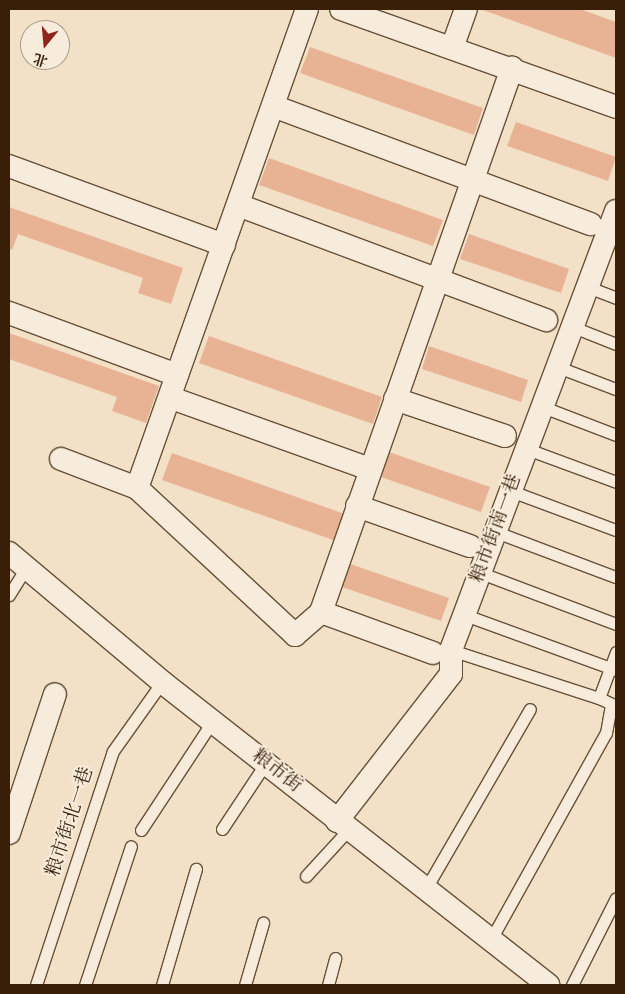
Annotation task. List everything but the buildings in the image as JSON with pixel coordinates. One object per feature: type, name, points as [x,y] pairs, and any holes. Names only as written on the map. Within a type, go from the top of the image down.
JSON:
[{"type":"street","points":[[137,488],[306,9]]},
{"type":"street","points":[[341,9],[512,68],[616,107]]},
{"type":"street","points":[[452,48],[466,9]]},
{"type":"street","points":[[61,459],[137,488],[295,634],[321,612],[512,68]]},
{"type":"street","points":[[273,106],[591,224]]},
{"type":"street","points":[[9,166],[224,245]]},
{"type":"street","points":[[238,205],[546,320]]},
{"type":"street","name":"粮市街南一巷","points":[[343,825],[451,674],[442,652],[465,615],[588,287],[609,253],[616,211]]},
{"type":"street","points":[[9,312],[177,375]]},
{"type":"street","points":[[395,399],[505,436]]},
{"type":"street","points":[[177,400],[370,469]]},
{"type":"street","points":[[358,506],[470,546]]},
{"type":"street","name":"粮市街","points":[[9,553],[162,682],[490,942],[548,985]]},
{"type":"street","points":[[321,612],[442,652]]},
{"type":"street","points":[[9,833],[55,694]]},
{"type":"lane","points":[[588,287],[616,298]]},
{"type":"lane","points":[[573,327],[616,344]]},
{"type":"lane","points":[[558,367],[616,389]]},
{"type":"lane","points":[[543,407],[616,435]]},
{"type":"lane","points":[[527,449],[616,482]]},
{"type":"lane","points":[[511,492],[616,530]]},
{"type":"lane","points":[[496,532],[616,577]]},
{"type":"lane","points":[[9,595],[26,568]]},
{"type":"lane","points":[[481,573],[616,624]]},
{"type":"lane","points":[[465,615],[613,669]]},
{"type":"lane","points":[[442,652],[599,698],[614,705],[606,733],[490,942]]},
{"type":"lane","points":[[599,698],[613,669],[616,652]]},
{"type":"lane","name":"粮市街北一巷","points":[[36,985],[113,751],[162,682]]},
{"type":"lane","points":[[425,890],[530,709]]},
{"type":"lane","points":[[141,830],[212,722]]},
{"type":"lane","points":[[222,829],[265,764]]},
{"type":"lane","points":[[306,876],[343,825]]},
{"type":"lane","points":[[85,985],[131,846]]},
{"type":"lane","points":[[162,985],[196,869]]},
{"type":"lane","points":[[572,985],[616,898]]},
{"type":"lane","points":[[245,985],[263,923]]},
{"type":"lane","points":[[328,985],[336,958]]}]
